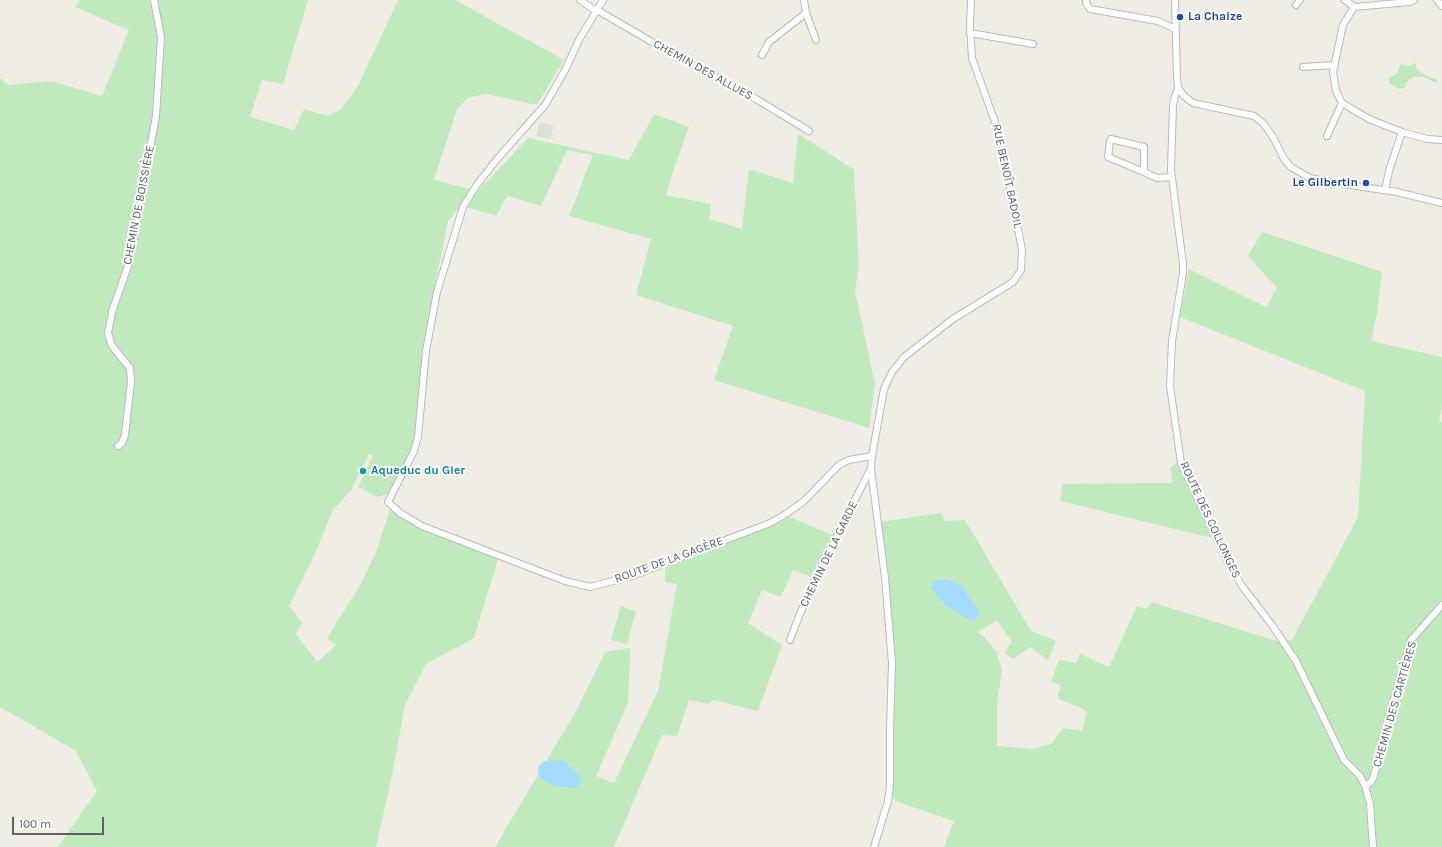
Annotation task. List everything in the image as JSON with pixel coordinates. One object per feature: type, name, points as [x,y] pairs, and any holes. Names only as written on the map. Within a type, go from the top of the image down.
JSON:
[{"type":"street","name":"CHEMIN DE BOISSIÈRE","points":[[118,446],[122,443],[125,435],[131,382],[130,368],[112,346],[108,333],[112,312],[130,260],[156,116],[161,37],[154,0]]},
{"type":"street","name":"CHEMIN DES ALLUES","points":[[580,0],[593,9],[756,99],[810,131]]},
{"type":"street","points":[[597,10],[604,0]]},
{"type":"street","points":[[804,0],[806,13],[816,40]]},
{"type":"street","name":"RUE BENOÎT BADOIL","points":[[872,456],[884,389],[892,372],[904,357],[947,324],[1012,282],[1021,270],[1022,250],[1000,136],[972,58],[970,33],[971,0]]},
{"type":"street","points":[[1086,0],[1086,3],[1090,8],[1158,21],[1176,29]]},
{"type":"street","name":"ROUTE DES COLLONGES","points":[[1176,0],[1178,88],[1174,96],[1173,105],[1172,177],[1183,273],[1172,341],[1170,386],[1181,463],[1231,568],[1242,586],[1272,625],[1296,661],[1344,760],[1360,776],[1365,786],[1370,804],[1373,847]]},
{"type":"street","points":[[1345,0],[1354,7],[1410,2],[1414,0]]},
{"type":"street","points":[[1437,0],[1442,6]]},
{"type":"street","points":[[1354,7],[1343,26],[1333,72],[1336,91],[1342,103],[1369,119],[1402,132],[1427,139],[1442,140]]},
{"type":"street","name":"ROUTE DE LA GAGÈRE","points":[[597,10],[580,38],[546,105],[498,158],[476,186],[463,207],[437,292],[426,351],[418,437],[414,451],[388,502],[400,513],[422,526],[565,582],[590,587],[632,576],[770,523],[804,502],[839,465],[849,460],[872,456]]},
{"type":"street","points":[[762,54],[770,42],[806,13]]},
{"type":"street","points":[[970,33],[1033,44]]},
{"type":"street","points":[[1303,67],[1335,65]]},
{"type":"street","points":[[1178,88],[1184,96],[1193,103],[1254,116],[1263,123],[1273,137],[1284,159],[1290,167],[1298,173],[1310,178],[1329,182],[1385,190],[1442,203]]},
{"type":"street","points":[[1327,136],[1342,103]]},
{"type":"street","points":[[1385,190],[1388,171],[1402,132]]},
{"type":"street","points":[[1144,172],[1144,147],[1112,140],[1110,141],[1108,157],[1157,178],[1172,177]]},
{"type":"street","points":[[872,456],[871,469],[885,578],[892,663],[890,786],[888,802],[874,847]]},
{"type":"street","name":"CHEMIN DE LA GARDE","points":[[790,640],[808,593],[871,469]]},
{"type":"street","name":"CHEMIN DES CARTIÈRES","points":[[1365,786],[1371,782],[1374,776],[1382,740],[1411,640],[1442,605]]},
{"type":"shaded area","points":[[540,122],[554,126],[550,139],[536,136]]},
{"type":"green space","points":[[80,0],[308,0],[283,84],[262,80],[250,117],[294,130],[304,109],[328,116],[341,109],[358,86],[398,0],[455,0],[564,60],[537,105],[486,94],[467,98],[457,110],[434,180],[478,191],[528,138],[629,160],[654,114],[689,127],[666,195],[711,204],[709,219],[742,229],[749,169],[793,183],[798,134],[854,170],[859,265],[855,291],[875,384],[869,428],[714,380],[733,326],[636,295],[651,239],[569,216],[593,155],[567,150],[541,206],[507,196],[496,216],[460,205],[448,222],[427,323],[420,375],[416,437],[408,460],[388,494],[378,497],[358,487],[373,456],[369,454],[351,490],[333,510],[313,558],[289,606],[302,623],[296,634],[317,662],[336,645],[327,638],[361,584],[376,552],[390,509],[420,528],[498,559],[474,638],[426,664],[405,705],[392,775],[376,847],[58,847],[97,791],[76,751],[0,707],[0,78],[9,85],[51,81],[102,96],[129,30],[75,7]]},
{"type":"green space","points":[[1415,63],[1417,70],[1433,79],[1435,78],[1438,80],[1436,83],[1424,77],[1415,77],[1409,79],[1405,88],[1399,89],[1389,84],[1389,78],[1396,74],[1399,70],[1400,64],[1409,66]]},
{"type":"green space","points":[[1262,232],[1382,272],[1377,314],[1371,341],[1442,357],[1442,406],[1439,421],[1442,422],[1442,847],[944,847],[954,821],[895,801],[893,795],[893,663],[880,522],[941,513],[945,521],[965,520],[1031,631],[1056,641],[1048,660],[1030,647],[1013,659],[1005,653],[1012,642],[997,620],[978,632],[996,651],[1002,670],[997,705],[997,746],[1034,749],[1051,744],[1063,728],[1082,731],[1087,711],[1057,698],[1061,686],[1051,681],[1059,660],[1076,663],[1080,654],[1109,667],[1137,606],[1147,609],[1151,602],[1277,641],[1292,640],[1358,517],[1365,391],[1180,317],[1189,269],[1266,307],[1277,288],[1248,256]]},
{"type":"green space","points":[[1177,463],[1212,538],[1060,501],[1063,484],[1172,483],[1171,467]]},
{"type":"green space","points":[[789,517],[833,535],[813,578],[793,570],[781,597],[762,590],[748,623],[782,645],[758,711],[714,700],[708,704],[689,700],[677,736],[662,735],[614,847],[495,847],[576,711],[605,652],[630,648],[628,703],[596,776],[614,783],[658,691],[677,584],[665,582],[665,568]]},
{"type":"green space","points":[[621,606],[636,611],[627,644],[611,640]]},
{"type":"water","points":[[948,579],[962,586],[980,613],[973,622],[946,606],[931,588],[933,581]]},
{"type":"water","points":[[563,760],[582,778],[577,788],[554,786],[539,777],[538,767],[544,761]]},
{"type":"place","name":"La Chaize","points":[[1180,17]]},
{"type":"place","name":"Le Gilbertin","points":[[1366,183]]},
{"type":"place","name":"Aqueduc du Gier","points":[[363,471]]}]
